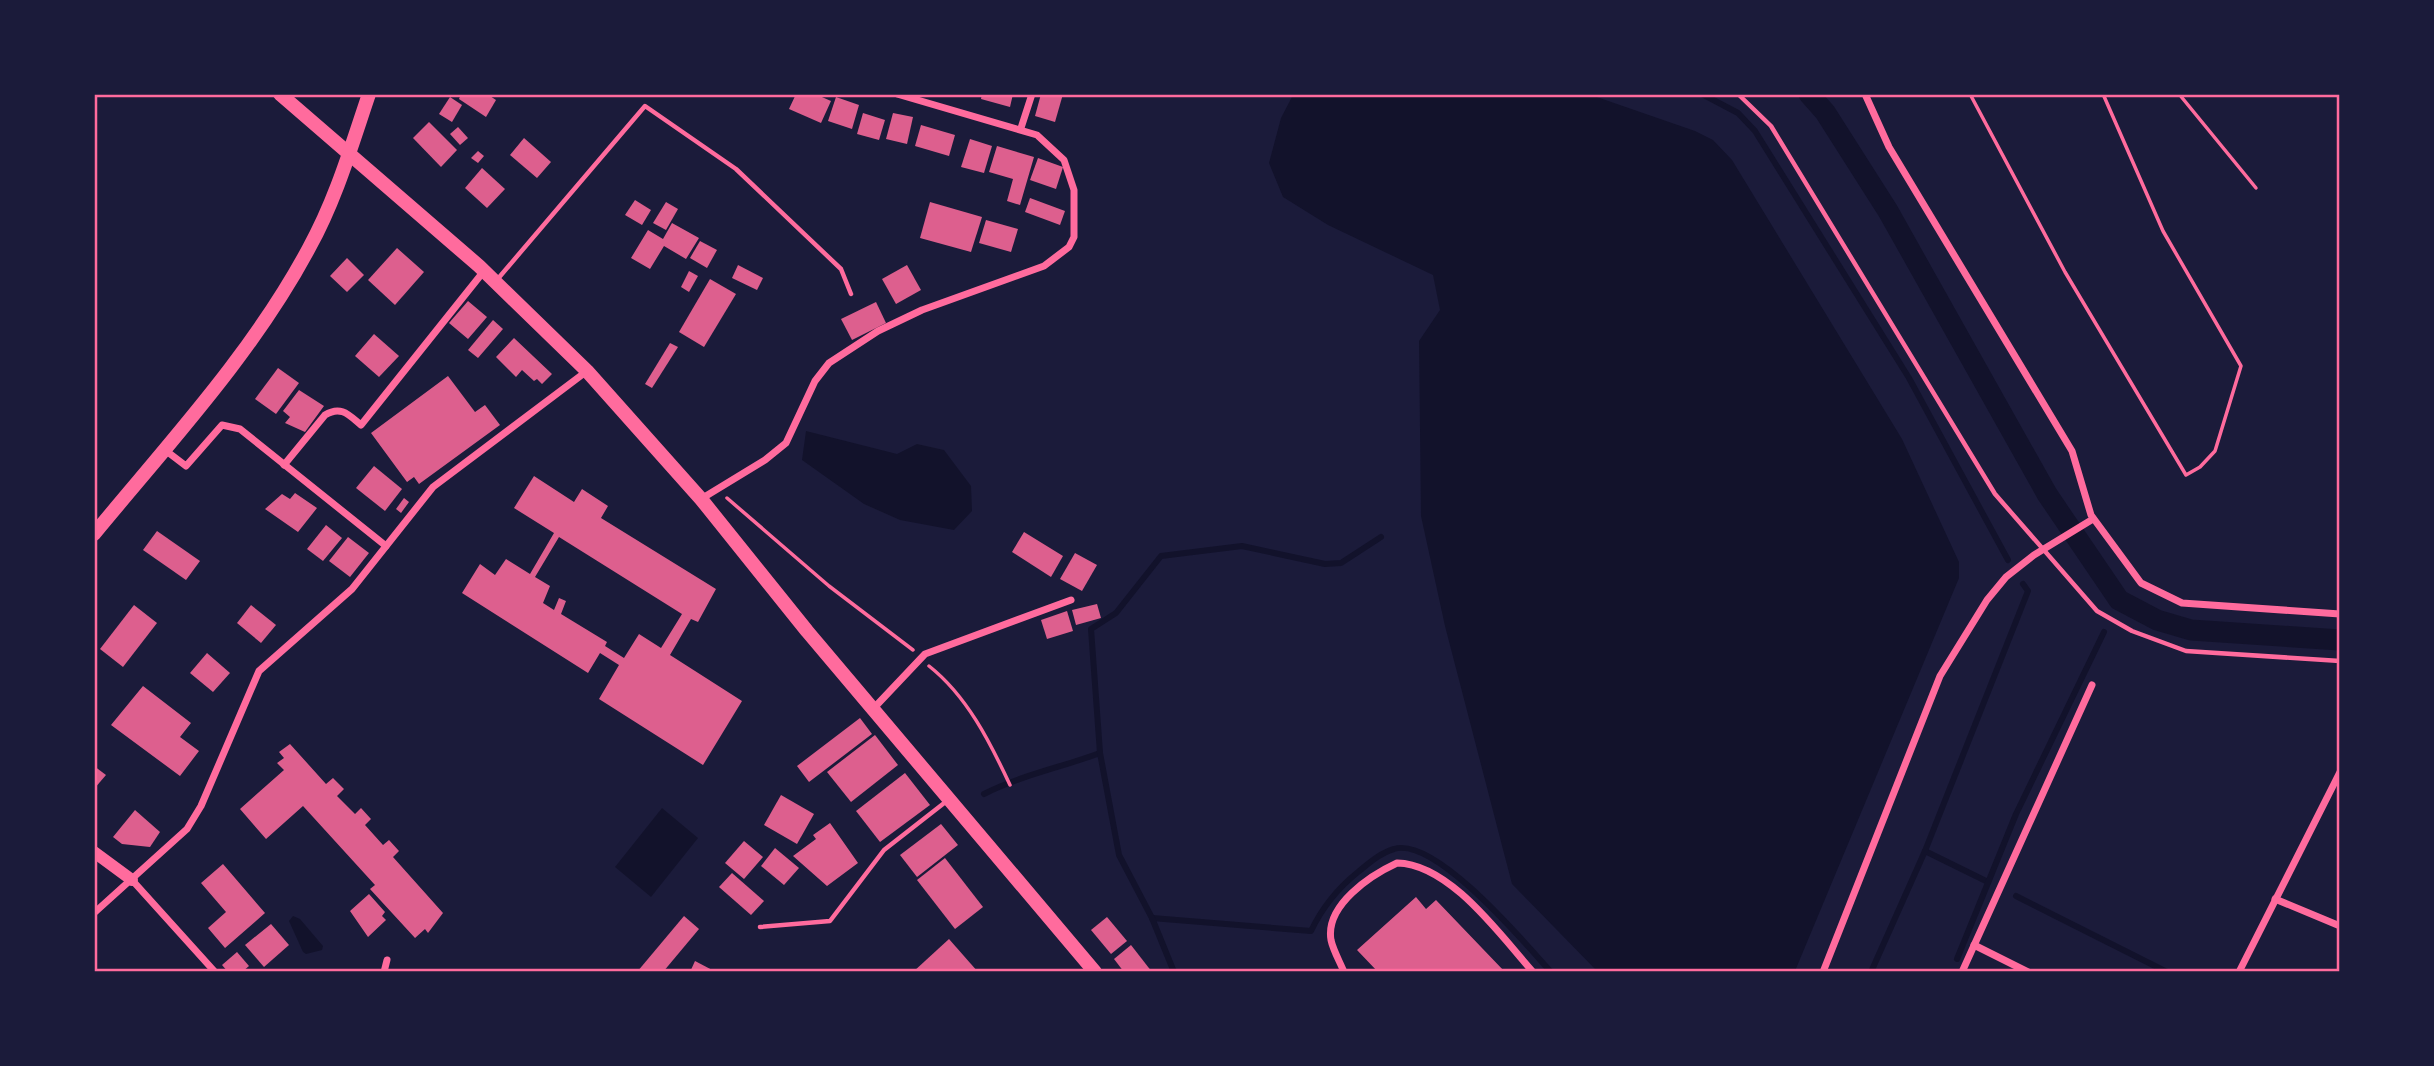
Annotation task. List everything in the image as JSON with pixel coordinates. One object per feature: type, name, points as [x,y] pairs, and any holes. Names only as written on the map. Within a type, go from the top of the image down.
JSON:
[{"type":"main road","points":[[280,94],[490,276],[587,371],[701,499],[872,709],[1094,971]]},
{"type":"main road","points":[[94,534],[239,355],[309,250],[337,193],[369,94]]},
{"type":"street","points":[[701,499],[765,460],[786,443],[816,381],[829,363],[877,331],[963,293],[1044,266],[1069,247],[1076,225],[1074,190],[1064,160],[1037,135],[1021,128],[897,94]]},
{"type":"street","points":[[1021,128],[1031,94]]},
{"type":"street","points":[[1865,94],[1889,147],[2072,451],[2093,519],[2141,583],[2182,603],[2340,614]]},
{"type":"street","points":[[284,465],[332,410],[344,411],[361,425],[490,276]]},
{"type":"street","points":[[94,914],[187,830],[201,806],[259,671],[352,589],[433,487],[587,371]]},
{"type":"street","points":[[165,449],[186,466],[222,425],[240,429],[386,546]]},
{"type":"street","points":[[1823,971],[1940,676],[1987,600],[2006,577],[2045,548],[2093,519]]},
{"type":"street","points":[[872,709],[923,659],[1071,600]]},
{"type":"street","points":[[1962,971],[2092,685]]},
{"type":"street","points":[[2239,971],[2340,772]]},
{"type":"street","points":[[94,852],[132,880],[215,971]]},
{"type":"street","points":[[1344,971],[1331,940],[1336,914],[1361,884],[1397,863],[1426,869],[1445,881],[1533,971]]},
{"type":"street","points":[[2275,899],[2340,926]]},
{"type":"street","points":[[1975,945],[2028,971]]},
{"type":"street","points":[[384,971],[387,960]]},
{"type":"lane","points":[[1738,94],[1771,126],[1994,494],[2045,548],[2097,611],[2132,631],[2186,651],[2340,661]]},
{"type":"lane","points":[[490,276],[645,106],[736,169],[841,269],[851,294]]},
{"type":"lane","points":[[760,927],[830,921],[884,850],[949,799]]},
{"type":"path","points":[[1970,94],[2066,272],[2186,475],[2200,467],[2215,451],[2241,366],[2163,230],[2102,94]]},
{"type":"path","points":[[2179,94],[2256,188]]},
{"type":"path","points":[[716,489],[877,625],[923,659],[961,700],[986,736],[1010,785]]},
{"type":"shaded area","points":[[1293,95],[1591,95],[1695,131],[1713,140],[1732,160],[1902,439],[1959,562],[1959,578],[1795,971],[1597,971],[1512,884],[1445,626],[1421,516],[1419,341],[1440,310],[1433,275],[1328,225],[1283,197],[1269,163],[1281,118]]},
{"type":"shaded area","points":[[806,431],[897,454],[917,444],[944,450],[971,486],[972,511],[954,530],[900,520],[864,504],[802,460]]},
{"type":"shaded area","points":[[662,808],[698,838],[651,897],[615,867]]},
{"type":"shaded area","points":[[293,916],[300,919],[323,946],[322,950],[306,954],[303,952],[289,921]]},
{"type":"building","points":[[461,94],[487,94],[496,100],[486,117],[459,99]]},
{"type":"building","points":[[796,94],[815,94],[831,101],[821,123],[789,109]]},
{"type":"building","points":[[982,94],[1013,94],[1010,107],[981,99]]},
{"type":"building","points":[[1041,94],[1063,94],[1055,122],[1035,116]]},
{"type":"building","points":[[450,97],[462,105],[452,122],[439,114]]},
{"type":"building","points":[[836,97],[859,105],[852,129],[828,121]]},
{"type":"building","points":[[863,113],[885,120],[879,140],[857,134]]},
{"type":"building","points":[[893,113],[913,117],[907,144],[886,139]]},
{"type":"building","points":[[429,122],[457,150],[441,167],[413,138]]},
{"type":"building","points":[[921,125],[955,135],[949,156],[915,146]]},
{"type":"building","points":[[458,127],[468,138],[460,145],[450,134]]},
{"type":"building","points":[[524,138],[551,162],[537,178],[510,155]]},
{"type":"building","points":[[970,139],[992,146],[984,173],[961,167]]},
{"type":"building","points":[[997,146],[1034,157],[1020,205],[1007,201],[1013,179],[989,172]]},
{"type":"building","points":[[478,151],[484,156],[478,163],[471,158]]},
{"type":"building","points":[[1038,158],[1063,167],[1056,189],[1030,180]]},
{"type":"building","points":[[482,168],[505,189],[487,208],[465,188]]},
{"type":"building","points":[[1030,198],[1065,211],[1060,225],[1025,212]]},
{"type":"building","points":[[635,200],[651,210],[642,225],[625,215]]},
{"type":"building","points":[[666,202],[678,209],[666,230],[653,223]]},
{"type":"building","points":[[930,202],[982,217],[971,252],[920,238]]},
{"type":"building","points":[[986,220],[1018,229],[1011,252],[979,243]]},
{"type":"building","points":[[672,223],[699,238],[686,259],[664,246],[650,269],[631,258],[648,230],[663,239]]},
{"type":"building","points":[[700,241],[717,250],[707,268],[690,258]]},
{"type":"building","points":[[397,248],[424,272],[395,305],[368,280]]},
{"type":"building","points":[[347,258],[364,275],[347,292],[330,276]]},
{"type":"building","points":[[738,265],[763,278],[757,290],[732,278]]},
{"type":"building","points":[[907,265],[921,290],[896,304],[882,279]]},
{"type":"building","points":[[689,271],[698,276],[689,292],[681,287]]},
{"type":"building","points":[[710,279],[736,294],[704,347],[679,332]]},
{"type":"building","points":[[468,301],[487,317],[468,339],[449,323]]},
{"type":"building","points":[[876,302],[886,323],[852,340],[841,319]]},
{"type":"building","points":[[493,320],[503,329],[478,358],[468,350]]},
{"type":"building","points":[[374,334],[399,356],[379,377],[355,356]]},
{"type":"building","points":[[514,338],[552,374],[542,384],[537,379],[534,381],[522,370],[516,377],[496,357]]},
{"type":"building","points":[[670,343],[678,347],[652,388],[645,384]]},
{"type":"building","points":[[278,368],[299,383],[276,414],[255,399]]},
{"type":"building","points":[[448,376],[475,412],[485,405],[500,425],[419,484],[414,477],[407,482],[371,433]]},
{"type":"building","points":[[299,390],[324,406],[305,432],[285,423],[290,417],[283,411]]},
{"type":"building","points":[[374,466],[402,489],[385,511],[356,488]]},
{"type":"building","points":[[534,476],[574,502],[582,489],[608,506],[601,518],[716,589],[698,622],[691,619],[670,655],[742,701],[703,765],[599,699],[619,665],[600,653],[588,673],[462,593],[480,564],[495,575],[506,559],[530,574],[554,533],[514,508]],"holes":[[[559,537],[682,614],[661,648],[639,634],[624,658],[605,646],[607,642],[561,614],[566,601],[559,598],[554,610],[543,603],[550,586],[535,577]]]},
{"type":"building","points":[[295,493],[317,508],[298,532],[265,509],[282,494],[290,499]]},
{"type":"building","points":[[404,498],[409,502],[401,513],[396,509]]},
{"type":"building","points":[[326,525],[342,538],[323,561],[307,549]]},
{"type":"building","points":[[157,531],[200,561],[186,580],[143,550]]},
{"type":"building","points":[[1024,532],[1063,556],[1051,577],[1012,552]]},
{"type":"building","points":[[348,537],[369,553],[350,577],[329,561]]},
{"type":"building","points":[[1075,553],[1097,565],[1082,591],[1060,579]]},
{"type":"building","points":[[1097,604],[1101,618],[1076,625],[1072,610]]},
{"type":"building","points":[[134,605],[157,623],[123,667],[100,649]]},
{"type":"building","points":[[251,605],[276,625],[261,643],[237,623]]},
{"type":"building","points":[[1067,611],[1073,631],[1047,639],[1041,620]]},
{"type":"building","points":[[207,653],[230,673],[213,692],[190,673]]},
{"type":"building","points":[[143,686],[191,723],[180,737],[199,751],[180,776],[111,725]]},
{"type":"building","points":[[860,718],[872,734],[809,782],[797,766]]},
{"type":"building","points":[[875,735],[898,765],[851,802],[827,772]]},
{"type":"building","points":[[290,744],[326,784],[333,778],[344,789],[337,796],[355,814],[361,808],[371,819],[365,825],[383,845],[389,840],[399,851],[393,857],[443,913],[428,933],[425,929],[415,938],[370,889],[375,885],[303,806],[266,839],[240,809],[284,770],[277,763],[284,758],[279,752]]},
{"type":"building","points":[[94,766],[106,775],[94,789]]},
{"type":"building","points":[[905,773],[930,805],[880,842],[856,811]]},
{"type":"building","points":[[781,795],[814,814],[797,844],[764,825]]},
{"type":"building","points":[[135,810],[160,832],[150,847],[122,844],[113,837]]},
{"type":"building","points":[[830,823],[858,863],[827,886],[793,856],[816,839],[813,835]]},
{"type":"building","points":[[941,824],[958,845],[917,877],[900,855]]},
{"type":"building","points":[[744,841],[763,857],[744,879],[725,863]]},
{"type":"building","points":[[775,848],[799,868],[784,885],[761,866]]},
{"type":"building","points":[[945,858],[983,907],[955,929],[917,880]]},
{"type":"building","points":[[223,864],[265,913],[225,948],[208,928],[226,912],[201,883]]},
{"type":"building","points":[[732,873],[764,901],[751,915],[719,887]]},
{"type":"building","points":[[369,894],[385,912],[382,916],[386,920],[368,937],[350,911]]},
{"type":"building","points":[[1416,897],[1426,909],[1436,900],[1505,972],[1378,972],[1357,950]]},
{"type":"building","points":[[684,916],[699,929],[663,972],[637,972]]},
{"type":"building","points":[[1107,917],[1127,941],[1111,954],[1091,930]]},
{"type":"building","points":[[271,924],[289,945],[264,967],[245,945]]},
{"type":"building","points":[[949,939],[978,972],[913,972]]},
{"type":"building","points":[[1131,945],[1152,972],[1124,972],[1114,959]]},
{"type":"building","points":[[237,952],[249,966],[242,972],[228,972],[222,965]]},
{"type":"building","points":[[695,961],[716,972],[690,972]]},
{"type":"waterway","points":[[1702,94],[1738,113],[1755,131],[1909,378],[2008,560]]},
{"type":"waterway","points":[[1809,94],[1825,112],[1888,211],[2047,494],[2119,600],[2157,620],[2191,630],[2340,640]]},
{"type":"waterway","points":[[1174,972],[1152,918],[1119,855],[1100,753],[1091,629],[1116,613],[1161,556],[1242,546],[1325,564],[1341,563],[1381,537]]},
{"type":"waterway","points":[[1871,972],[1925,851],[2028,591],[2023,584]]},
{"type":"waterway","points":[[1957,959],[2016,814],[2104,632]]},
{"type":"waterway","points":[[984,794],[1100,753]]},
{"type":"waterway","points":[[1152,918],[1311,931],[1331,899],[1366,866],[1394,849],[1411,849],[1455,874],[1478,894],[1551,972]]},
{"type":"waterway","points":[[1925,851],[1988,882]]},
{"type":"waterway","points":[[2016,896],[2167,972]]}]
